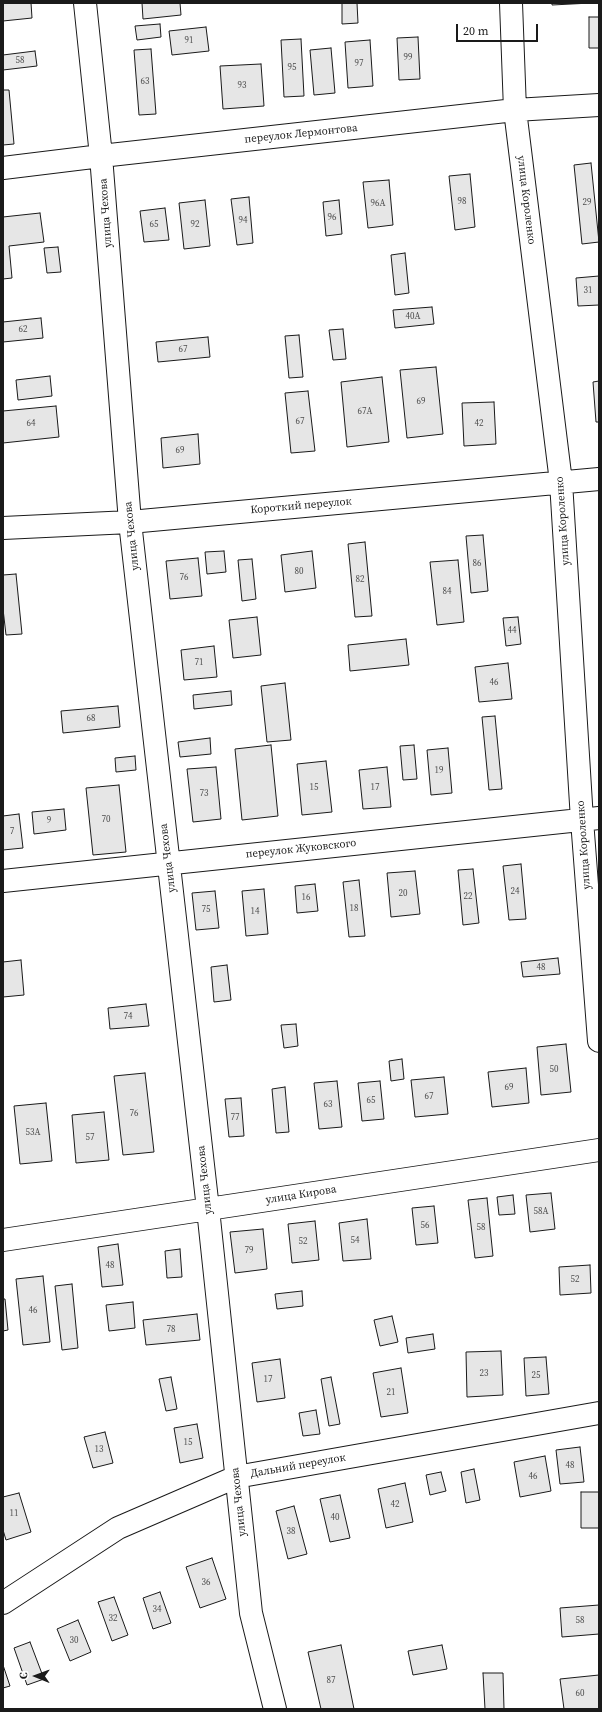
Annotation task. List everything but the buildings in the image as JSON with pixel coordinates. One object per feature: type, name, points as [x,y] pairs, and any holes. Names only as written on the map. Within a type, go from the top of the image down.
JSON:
[{"type":"street","name":"улица Чехова","points":[[85,3],[101,156],[130,522],[208,1209],[250,1612],[275,1709]]},
{"type":"street","name":"улица Короленко","points":[[511,3],[515,110],[561,482],[591,819],[599,1041]]},
{"type":"street","name":"переулок Лермонтова","points":[[3,168],[515,110],[599,106]]},
{"type":"street","name":"Короткий переулок","points":[[3,528],[130,522],[599,479]]},
{"type":"street","name":"переулок Жуковского","points":[[3,881],[591,819]]},
{"type":"street","name":"улица Кирова","points":[[3,1240],[599,1150]]},
{"type":"street","name":"Дальний переулок","points":[[3,1603],[118,1528],[236,1477],[599,1413]]}]
